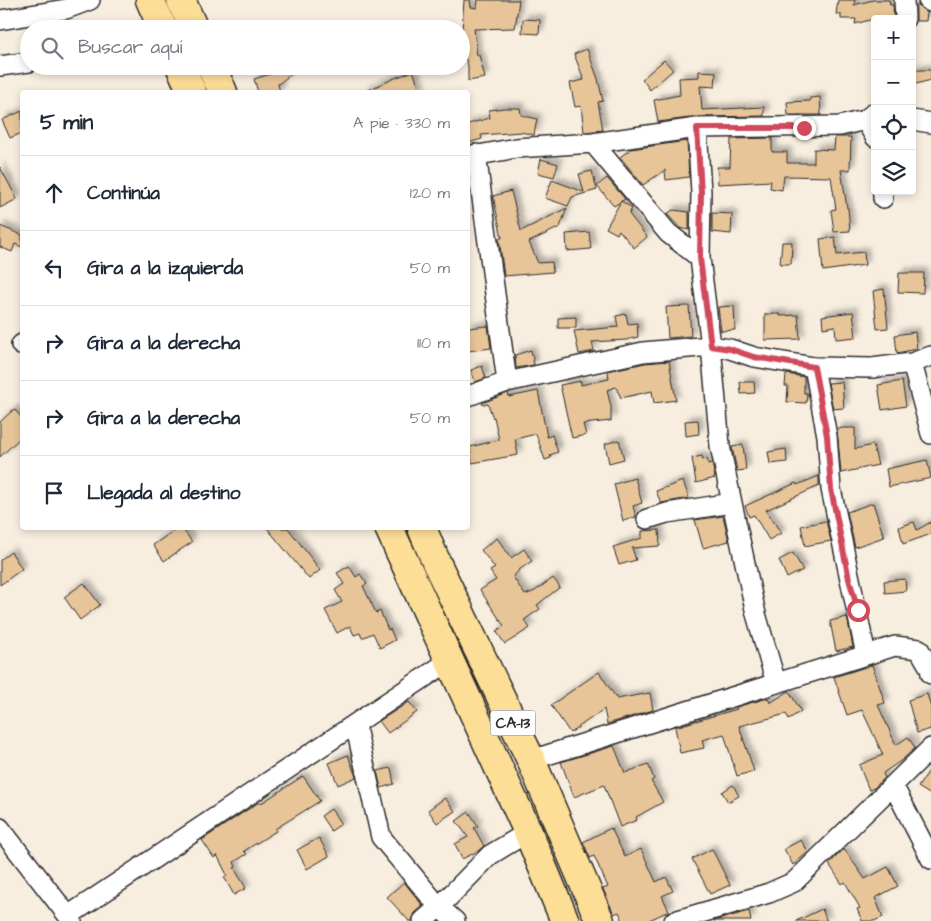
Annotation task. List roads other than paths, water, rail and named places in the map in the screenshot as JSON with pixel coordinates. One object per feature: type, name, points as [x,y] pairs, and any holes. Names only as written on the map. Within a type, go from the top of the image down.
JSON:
[{"type":"highway","points":[[150,0],[158,20]]},
{"type":"highway","points":[[181,0],[190,20]]},
{"type":"highway","points":[[184,75],[191,90]]},
{"type":"highway","points":[[215,75],[222,90]]},
{"type":"highway","name":"CA-13","points":[[390,530],[528,832],[565,921]]},
{"type":"highway","name":"CA-13","points":[[423,530],[437,564],[531,760],[600,921]]},
{"type":"street","points":[[0,20],[66,9],[90,0]]},
{"type":"street","points":[[904,0],[905,15]]},
{"type":"street","points":[[0,66],[20,63]]},
{"type":"street","points":[[507,382],[472,156],[516,148],[593,143],[697,128],[840,126],[870,116]]},
{"type":"street","points":[[916,121],[931,123]]},
{"type":"street","points":[[697,128],[701,192],[700,258],[711,346],[720,446],[756,614],[776,683]]},
{"type":"street","points":[[593,143],[668,233],[700,258]]},
{"type":"street","points":[[470,395],[507,382],[643,352],[711,346],[730,349],[754,357],[814,367],[872,368],[912,363],[931,356]]},
{"type":"street","points":[[912,363],[931,434]]},
{"type":"street","points":[[814,367],[827,436],[831,489],[866,655]]},
{"type":"street","points":[[647,519],[732,503]]},
{"type":"street","points":[[531,760],[895,646],[920,649],[930,668],[931,674]]},
{"type":"street","points":[[0,828],[70,918],[449,661]]},
{"type":"street","points":[[355,724],[381,837],[439,907],[455,921]]},
{"type":"street","points":[[674,921],[769,892],[794,882],[931,748]]},
{"type":"street","points":[[893,785],[931,859]]},
{"type":"street","points":[[423,921],[490,855],[528,832]]}]
